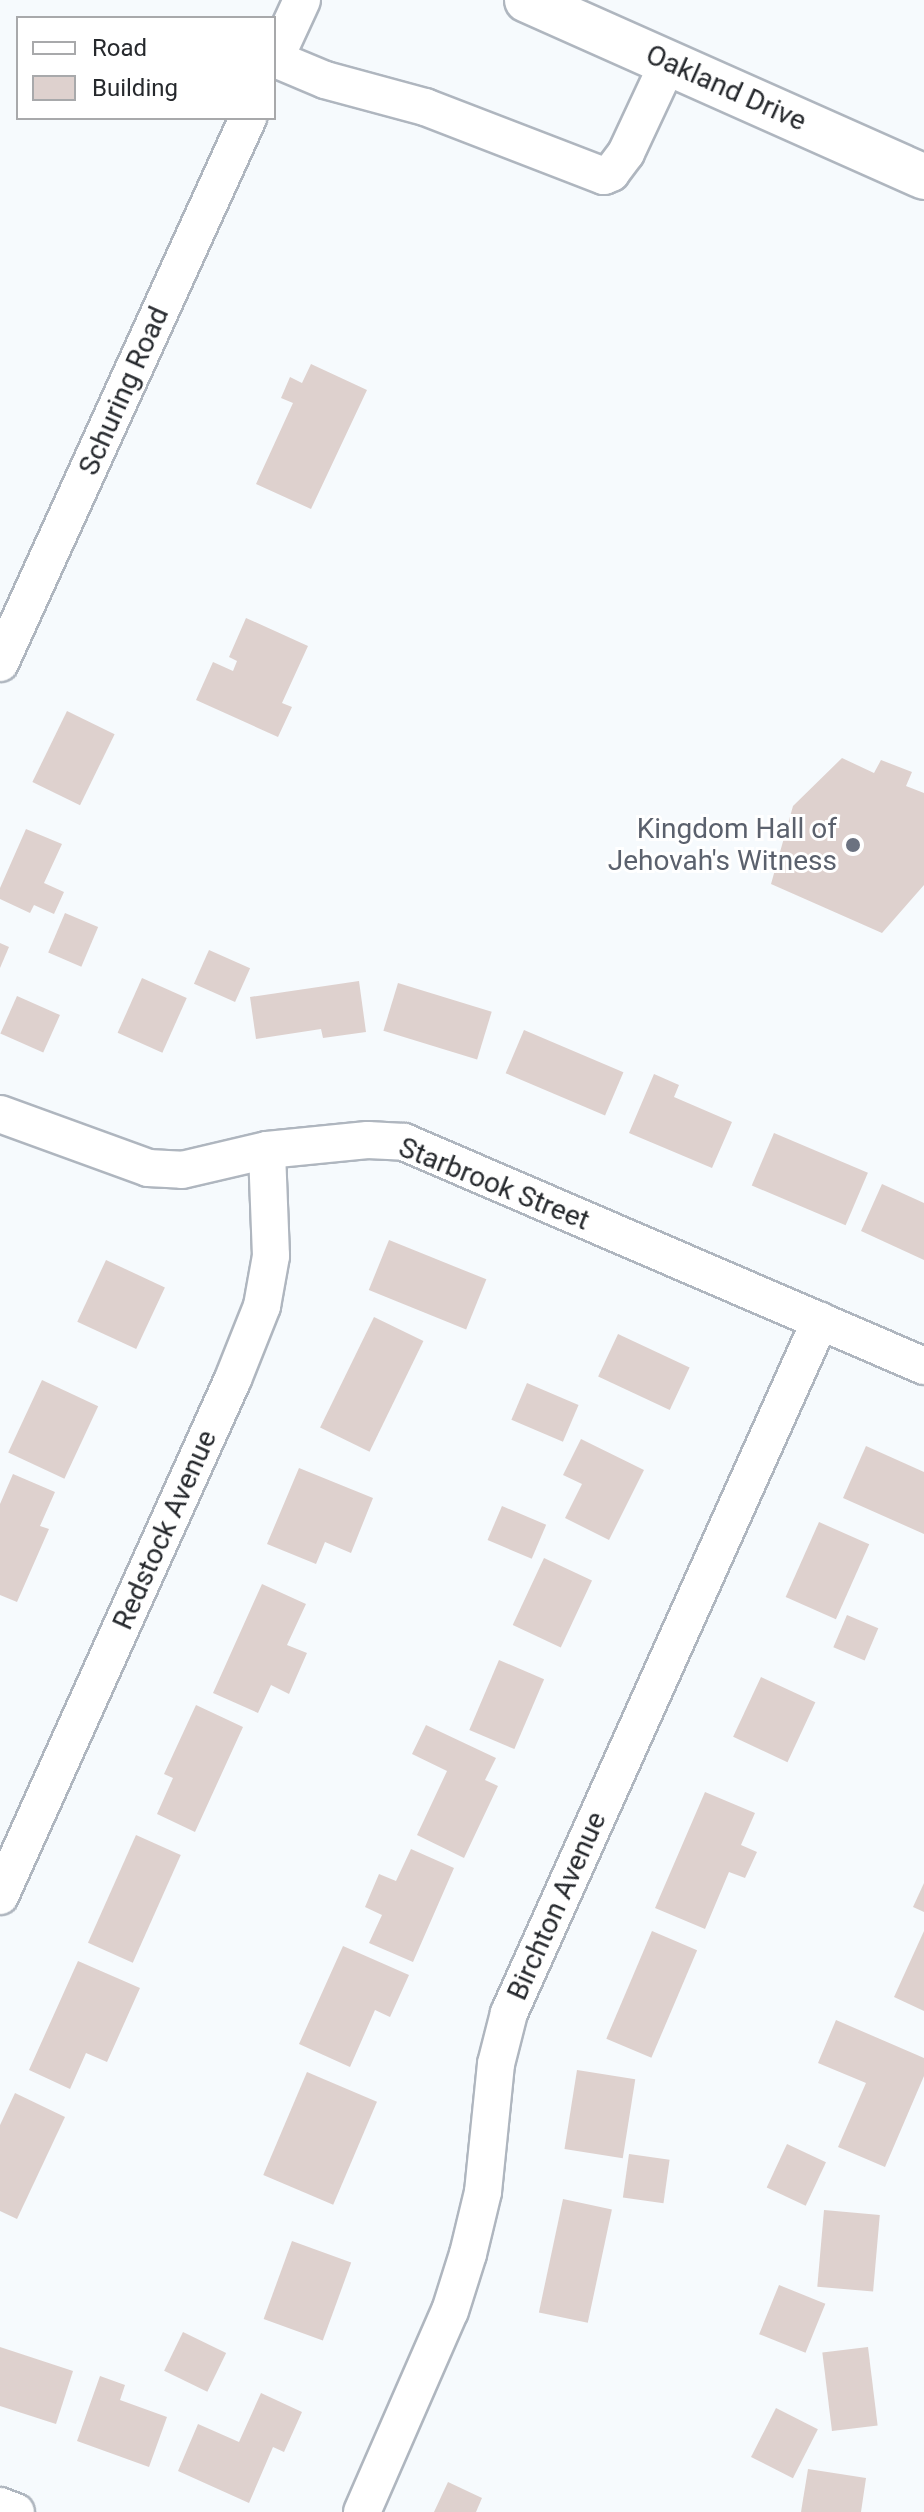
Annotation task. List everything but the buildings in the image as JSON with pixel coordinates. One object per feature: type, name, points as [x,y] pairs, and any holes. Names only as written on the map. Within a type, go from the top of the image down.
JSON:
[{"type":"main road","name":"Oakland Drive","points":[[527,0],[924,177]]},
{"type":"street","points":[[276,58],[302,0]]},
{"type":"street","points":[[276,60],[325,80],[425,107],[604,176],[611,173],[626,153],[668,63]]},
{"type":"street","name":"Schuring Road","points":[[0,663],[247,120]]},
{"type":"street","name":"Starbrook Street","points":[[0,1114],[148,1168],[182,1170],[267,1150],[368,1140],[404,1142],[924,1366]]},
{"type":"street","name":"Redstock Avenue","points":[[0,1896],[233,1379],[262,1306],[271,1256],[267,1150]]},
{"type":"street","name":"Birchton Avenue","points":[[362,2512],[450,2311],[468,2254],[483,2192],[496,2064],[509,2013],[820,1321]]},
{"type":"street","points":[[0,2506],[16,2512]]},
{"type":"place","name":"Kingdom Hall of Jehovah's Witness","points":[[853,845]]}]
